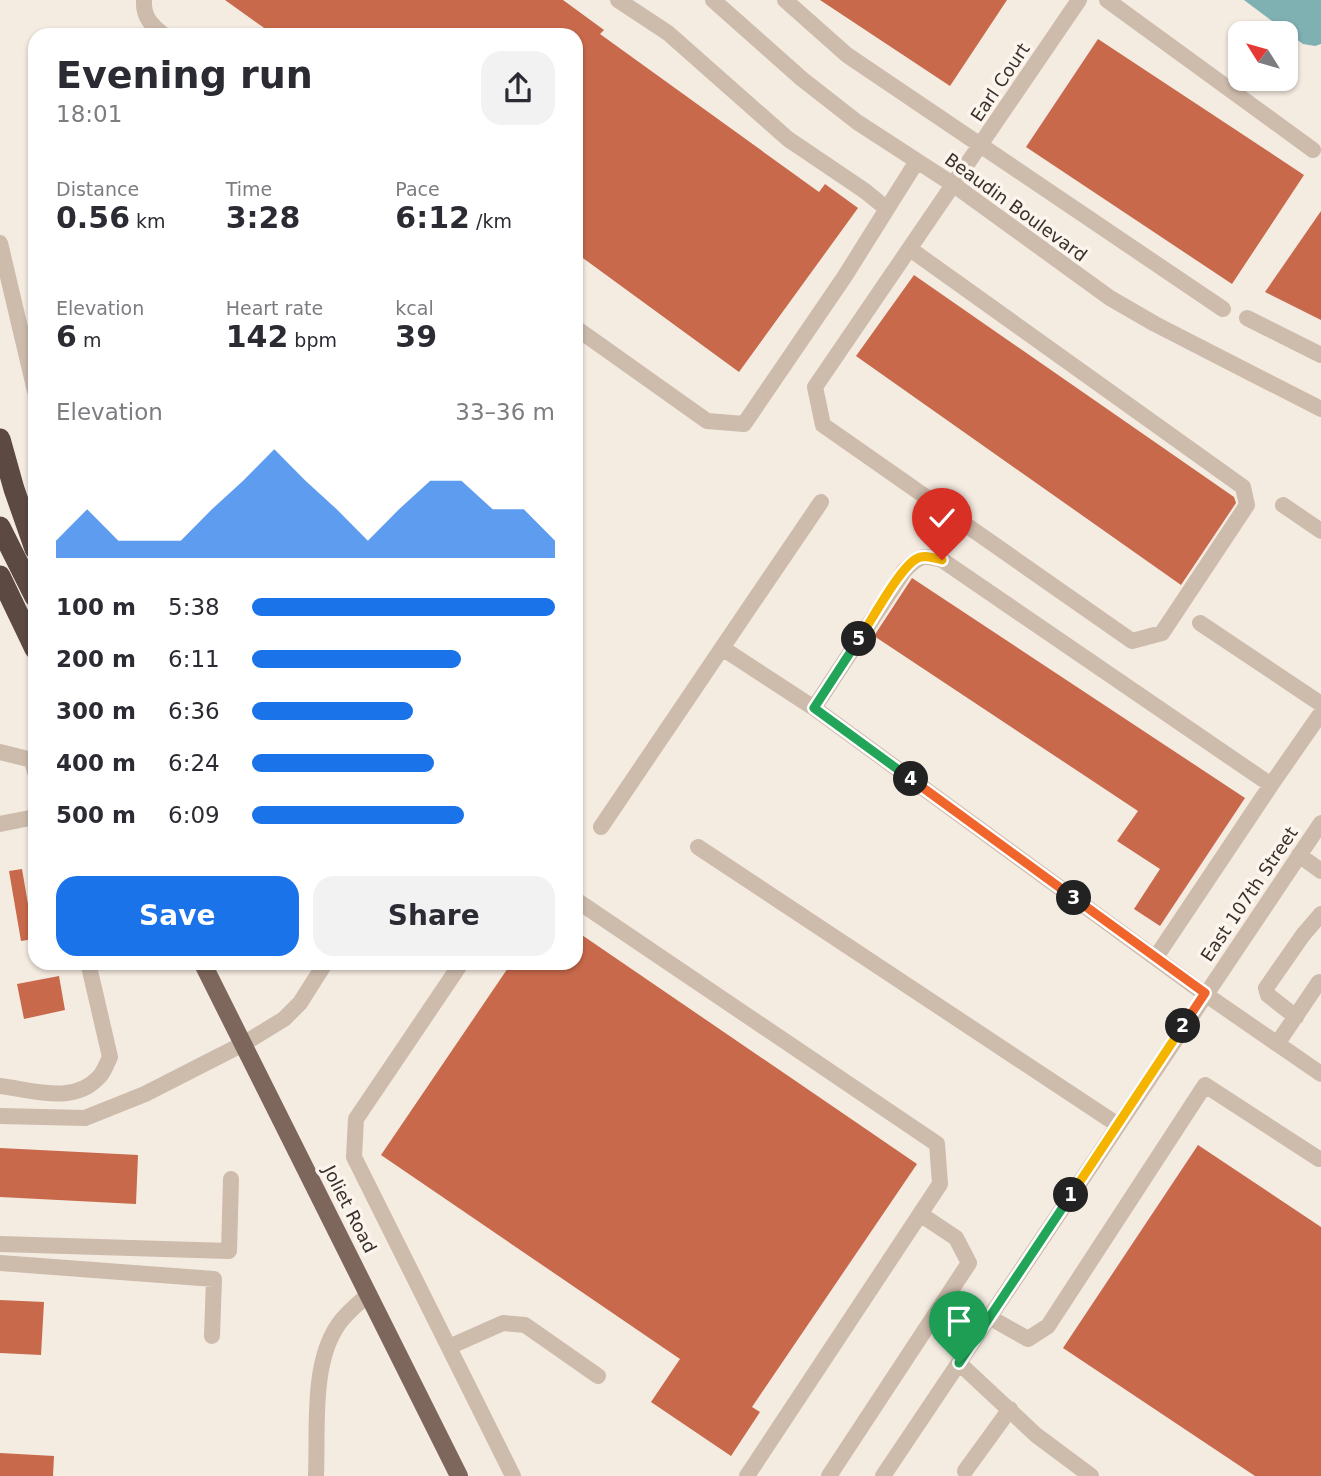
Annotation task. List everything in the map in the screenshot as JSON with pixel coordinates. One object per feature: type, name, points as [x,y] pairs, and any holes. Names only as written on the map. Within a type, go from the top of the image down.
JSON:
[{"type":"highway","points":[[0,439],[28,527]]},
{"type":"highway","points":[[0,527],[28,583]]},
{"type":"highway","points":[[0,576],[28,634]]},
{"type":"main road","name":"Joliet Road","points":[[206,970],[459,1476]]},
{"type":"street","points":[[144,0],[143,10],[148,22],[155,28]]},
{"type":"street","points":[[618,0],[668,33],[789,139],[887,209]]},
{"type":"street","name":"Beaudin Boulevard","points":[[713,0],[802,79],[857,122],[954,185],[1110,298],[1321,409]]},
{"type":"street","points":[[785,0],[847,55],[1223,309]]},
{"type":"street","name":"Earl Court","points":[[910,249],[1243,487],[1247,505],[1163,633],[1132,641],[823,425],[815,387],[1079,0]]},
{"type":"street","points":[[1107,0],[1313,150]]},
{"type":"street","points":[[583,333],[707,421],[744,424],[845,276],[917,161]]},
{"type":"street","points":[[0,243],[28,361]]},
{"type":"street","points":[[1247,318],[1321,355]]},
{"type":"street","points":[[601,827],[821,502]]},
{"type":"street","points":[[1283,505],[1321,531]]},
{"type":"street","points":[[814,708],[904,571],[917,558],[929,556],[942,560],[1250,768],[1271,785]]},
{"type":"street","points":[[1200,623],[1321,704]]},
{"type":"street","points":[[722,648],[814,708],[1205,993],[1321,1074]]},
{"type":"street","points":[[1156,957],[1321,713]]},
{"type":"street","points":[[0,752],[28,764]]},
{"type":"street","points":[[0,824],[28,818]]},
{"type":"street","name":"East 107th Street","points":[[883,1476],[1321,823]]},
{"type":"street","points":[[698,847],[1118,1125]]},
{"type":"street","points":[[1299,855],[1321,871]]},
{"type":"street","points":[[583,905],[937,1144],[940,1184],[752,1474]]},
{"type":"street","points":[[1296,1017],[1268,995],[1266,988],[1321,914]]},
{"type":"street","points":[[0,1086],[61,1094],[76,1092],[99,1077],[110,1057],[90,970]]},
{"type":"street","points":[[0,1116],[69,1119],[95,1116],[145,1094],[243,1044],[284,1019],[300,1003],[321,970]]},
{"type":"street","points":[[457,970],[356,1119],[354,1157],[513,1476]]},
{"type":"street","points":[[1277,1044],[1320,982]]},
{"type":"street","points":[[989,1317],[1028,1339],[1048,1326],[1205,1085],[1320,1159]]},
{"type":"street","points":[[0,1244],[229,1251],[231,1179]]},
{"type":"street","points":[[829,1476],[969,1263],[956,1238],[920,1214]]},
{"type":"street","points":[[0,1263],[214,1279],[212,1336]]},
{"type":"street","points":[[316,1476],[319,1376],[326,1348],[338,1325],[369,1294]]},
{"type":"street","points":[[449,1347],[503,1323],[525,1325],[598,1376]]},
{"type":"street","points":[[959,1363],[1036,1435],[1091,1476]]},
{"type":"street","points":[[965,1471],[1010,1409]]},
{"type":"water","points":[[1244,0],[1321,0],[1321,44],[1315,46],[1298,40],[1298,21],[1272,21]]},
{"type":"building","points":[[225,0],[563,0],[604,30],[600,34],[819,192],[825,184],[858,208],[739,372],[583,258],[583,28],[264,28]]},
{"type":"building","points":[[820,0],[1007,0],[950,86]]},
{"type":"building","points":[[1098,39],[1304,175],[1232,284],[1026,147]]},
{"type":"building","points":[[1321,211],[1321,320],[1265,292]]},
{"type":"building","points":[[914,275],[1234,497],[1236,503],[1181,585],[856,356]]},
{"type":"building","points":[[912,578],[1245,798],[1160,926],[1134,909],[1160,869],[1117,841],[1138,811],[874,636]]},
{"type":"building","points":[[22,869],[28,904],[28,940],[21,941],[9,871]]},
{"type":"building","points":[[583,936],[917,1164],[752,1407],[760,1412],[731,1456],[651,1402],[680,1359],[381,1155],[507,970],[583,970]]},
{"type":"building","points":[[59,976],[65,1010],[24,1019],[17,984]]},
{"type":"building","points":[[1198,1145],[1321,1227],[1321,1476],[1255,1476],[1063,1348]]},
{"type":"building","points":[[0,1148],[138,1155],[136,1204],[0,1197]]},
{"type":"building","points":[[0,1300],[44,1302],[41,1355],[0,1353]]},
{"type":"building","points":[[0,1453],[54,1456],[53,1476],[0,1476]]},
{"type":"route","points":[[942,560],[929,556],[917,558],[904,571],[814,708],[1205,993],[959,1363]]}]
